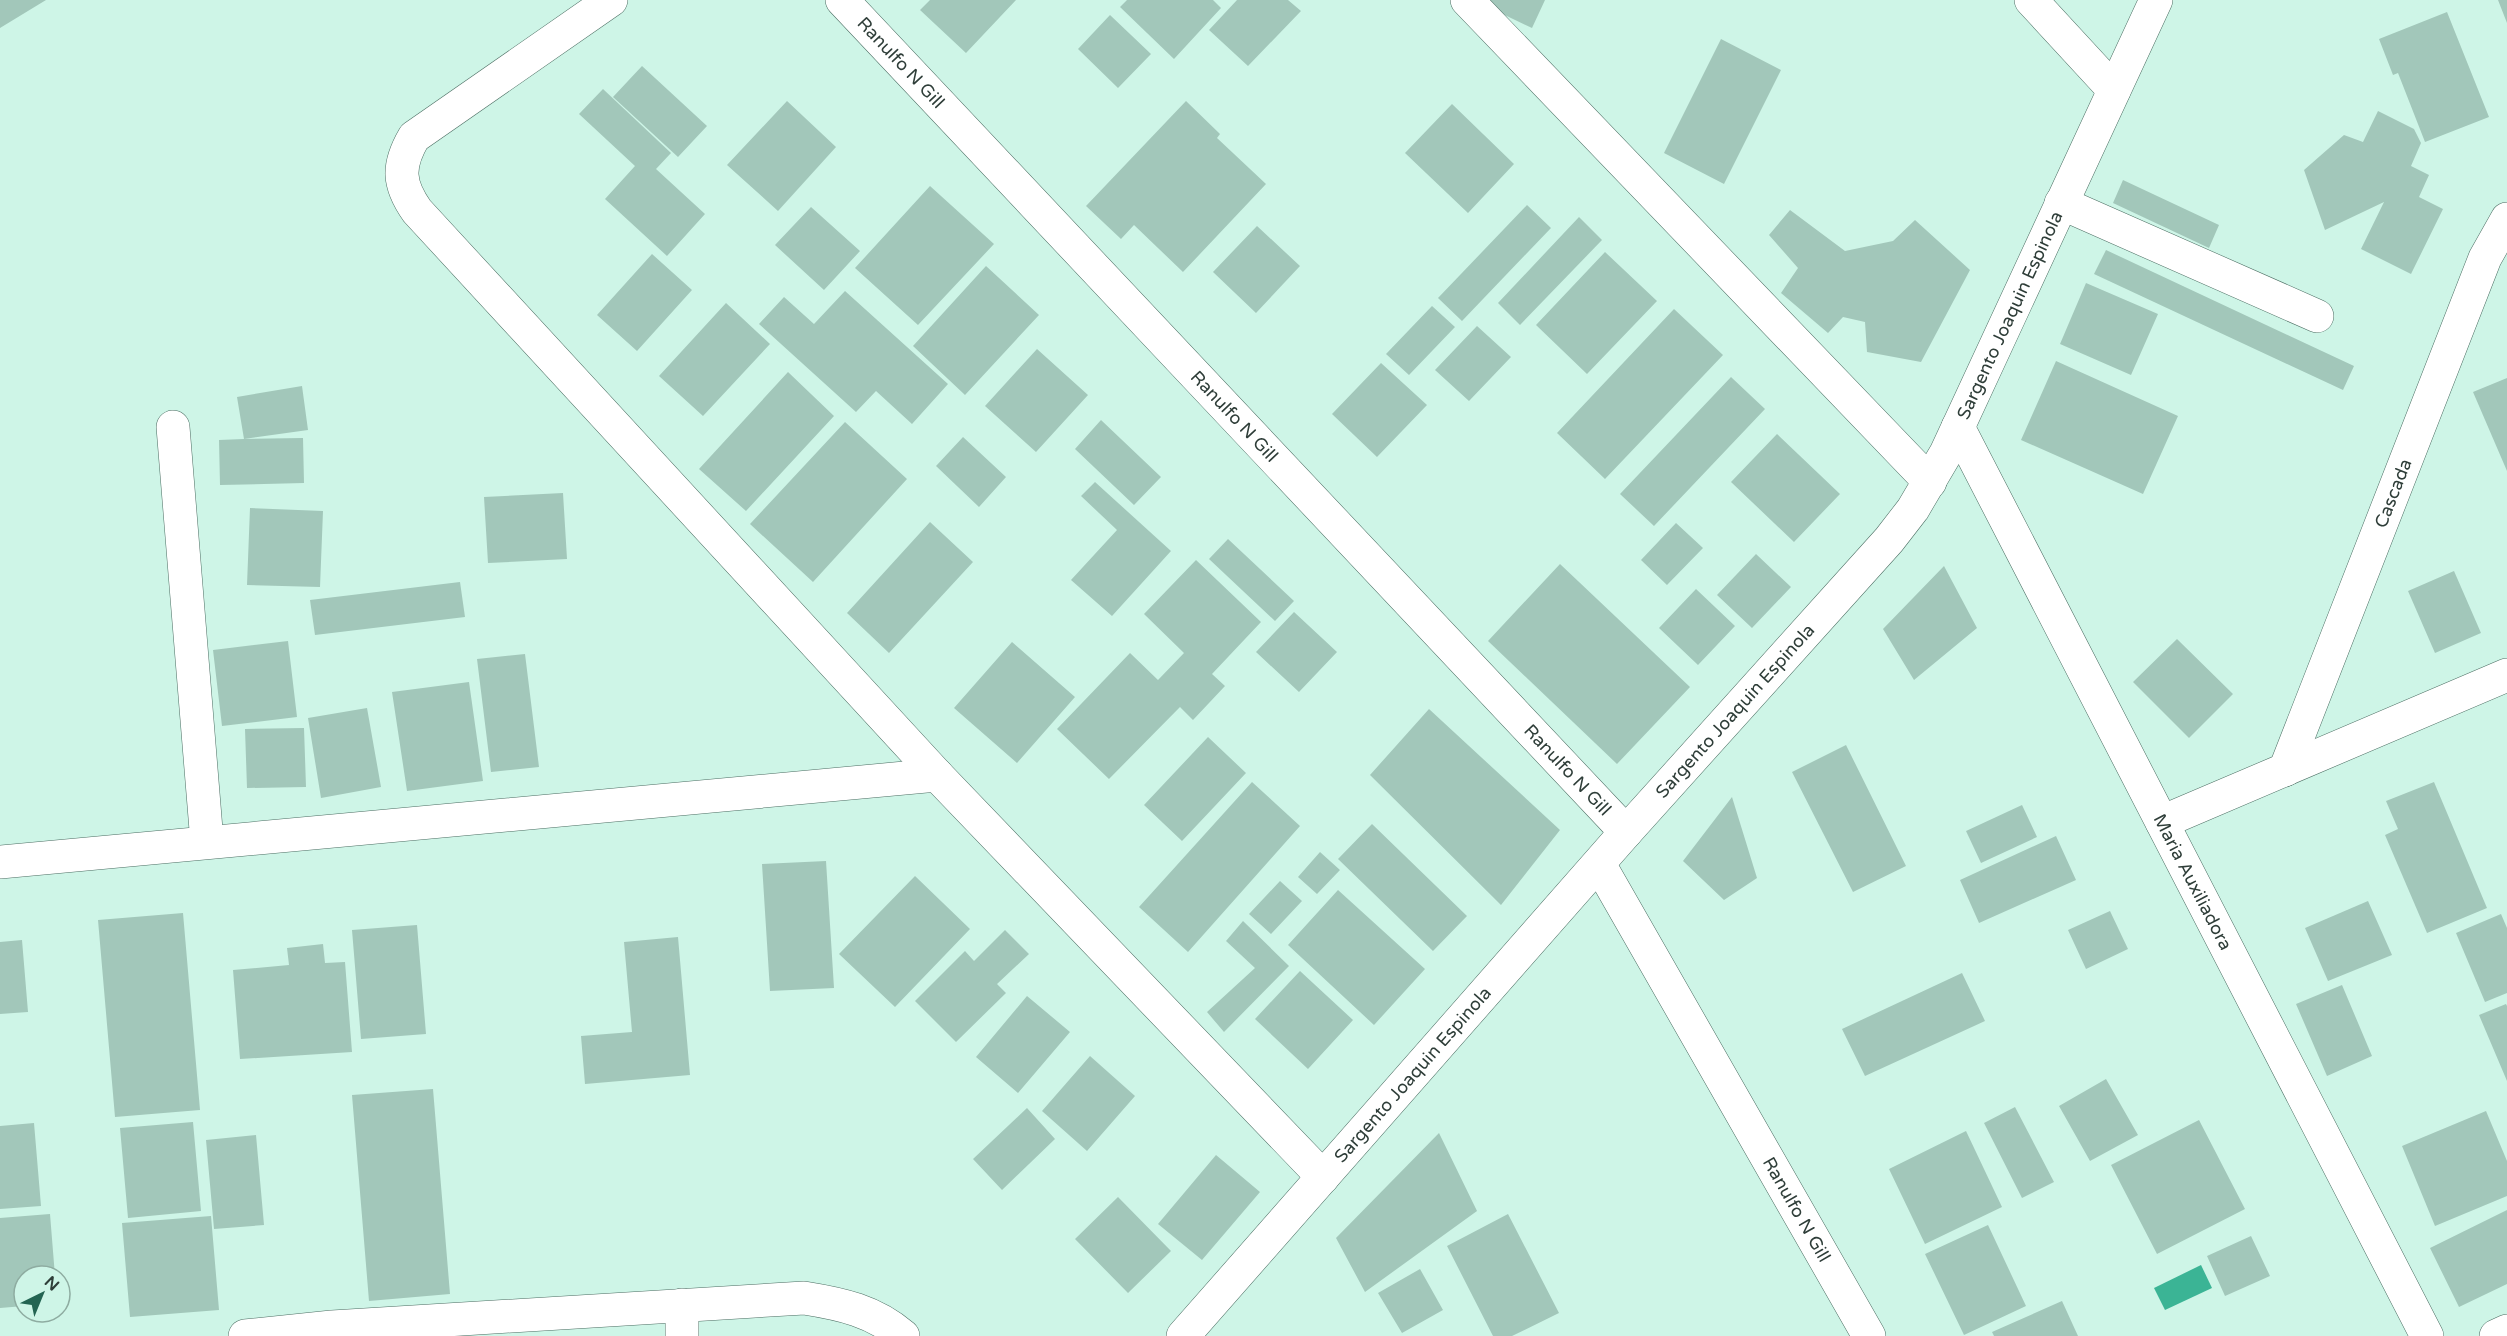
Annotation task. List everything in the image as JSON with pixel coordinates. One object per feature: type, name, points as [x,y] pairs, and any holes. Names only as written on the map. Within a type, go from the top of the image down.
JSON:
[{"type":"street","points":[[611,0],[414,137],[404,154],[401,176],[406,194],[426,220],[937,775],[1323,1177]]},
{"type":"street","name":"Ranulfo N Gill","points":[[842,0],[1626,832]]},
{"type":"street","points":[[1467,0],[1930,482]]},
{"type":"street","points":[[2031,0],[2114,90]]},
{"type":"street","name":"Sargento Joaquin Espinola","points":[[1183,1336],[1626,832],[1889,540],[1930,482],[1958,427],[2156,0]]},
{"type":"street","points":[[2061,203],[2317,316]]},
{"type":"street","name":"Cascada","points":[[2284,770],[2481,270],[2507,219]]},
{"type":"street","points":[[173,427],[207,842]]},
{"type":"street","name":"Maria Auxiliadora","points":[[1958,427],[2427,1336]]},
{"type":"street","points":[[2162,822],[2507,675]]},
{"type":"street","points":[[0,861],[937,775]]},
{"type":"street","name":"Ranulfo N Gill","points":[[1599,864],[1869,1336]]},
{"type":"street","points":[[245,1336],[332,1327],[682,1320],[804,1298],[844,1304],[885,1320],[903,1336]]},
{"type":"street","points":[[2496,1336],[2507,1331]]},
{"type":"shaded area","points":[[2201,1265],[2212,1288],[2165,1310],[2154,1288]]},
{"type":"building","points":[[0,0],[46,0],[0,28]]},
{"type":"building","points":[[930,0],[1016,0],[966,53],[920,10]]},
{"type":"building","points":[[1127,0],[1213,0],[1221,8],[1174,59],[1120,7]]},
{"type":"building","points":[[1237,0],[1288,0],[1301,11],[1248,66],[1209,30]]},
{"type":"building","points":[[1488,0],[1545,0],[1532,28],[1486,6]]},
{"type":"building","points":[[2498,0],[2507,0],[2507,23]]},
{"type":"building","points":[[2447,12],[2489,117],[2425,142],[2398,73],[2393,75],[2379,39]]},
{"type":"building","points":[[1110,15],[1151,54],[1118,88],[1078,49]]},
{"type":"building","points":[[1721,39],[1781,70],[1724,184],[1664,153]]},
{"type":"building","points":[[642,66],[707,126],[678,157],[613,97]]},
{"type":"building","points":[[603,89],[671,153],[656,169],[705,214],[667,256],[605,199],[635,166],[579,114]]},
{"type":"building","points":[[787,101],[836,147],[778,211],[727,165]]},
{"type":"building","points":[[1186,101],[1220,134],[1217,138],[1266,184],[1183,272],[1134,225],[1121,239],[1086,206]]},
{"type":"building","points":[[1452,104],[1514,164],[1468,213],[1405,153]]},
{"type":"building","points":[[2378,111],[2414,129],[2421,143],[2411,166],[2429,175],[2419,197],[2443,209],[2411,274],[2361,249],[2384,202],[2325,230],[2304,170],[2344,135],[2363,142]]},
{"type":"building","points":[[2123,180],[2219,225],[2209,248],[2113,203]]},
{"type":"building","points":[[930,186],[994,244],[918,325],[855,268]]},
{"type":"building","points":[[1527,205],[1551,228],[1462,321],[1438,298]]},
{"type":"building","points":[[811,207],[860,251],[824,290],[775,245]]},
{"type":"building","points":[[1790,210],[1845,251],[1893,241],[1915,220],[1970,270],[1921,362],[1867,352],[1865,322],[1843,317],[1828,333],[1781,293],[1798,268],[1769,235]]},
{"type":"building","points":[[1579,217],[1602,240],[1520,325],[1498,303]]},
{"type":"building","points":[[1257,226],[1300,266],[1256,313],[1213,272]]},
{"type":"building","points":[[2106,250],[2354,366],[2343,390],[2094,274]]},
{"type":"building","points":[[1605,252],[1657,301],[1587,374],[1536,325]]},
{"type":"building","points":[[652,254],[692,290],[637,351],[597,315]]},
{"type":"building","points":[[986,266],[1039,315],[965,395],[913,346]]},
{"type":"building","points":[[2086,283],[2158,314],[2131,375],[2060,344]]},
{"type":"building","points":[[845,291],[948,384],[912,424],[876,391],[856,412],[759,324],[784,297],[814,324]]},
{"type":"building","points":[[726,303],[770,344],[703,416],[659,376]]},
{"type":"building","points":[[1432,306],[1455,327],[1409,375],[1386,354]]},
{"type":"building","points":[[1674,309],[1723,355],[1605,479],[1557,433]]},
{"type":"building","points":[[1477,326],[1511,357],[1469,401],[1435,370]]},
{"type":"building","points":[[1037,349],[1088,395],[1036,452],[985,406]]},
{"type":"building","points":[[2056,361],[2178,416],[2143,494],[2021,440]]},
{"type":"building","points":[[1381,363],[1427,405],[1377,457],[1332,414]]},
{"type":"building","points":[[788,372],[834,416],[746,511],[699,469]]},
{"type":"building","points":[[1731,377],[1765,409],[1654,526],[1620,494]]},
{"type":"building","points":[[2507,378],[2507,471],[2473,392]]},
{"type":"building","points":[[302,386],[308,430],[244,439],[237,397]]},
{"type":"building","points":[[1101,420],[1161,477],[1134,505],[1075,449]]},
{"type":"building","points":[[845,422],[907,479],[813,582],[750,524]]},
{"type":"building","points":[[1777,434],[1840,494],[1794,542],[1731,482]]},
{"type":"building","points":[[963,437],[1006,477],[979,507],[936,466]]},
{"type":"building","points":[[303,438],[304,483],[220,485],[219,440]]},
{"type":"building","points":[[1095,482],[1171,551],[1112,616],[1071,580],[1117,530],[1081,496]]},
{"type":"building","points":[[563,493],[567,559],[488,563],[484,497]]},
{"type":"building","points":[[250,508],[323,511],[320,587],[247,585]]},
{"type":"building","points":[[930,522],[973,562],[889,653],[847,613]]},
{"type":"building","points":[[1676,523],[1703,548],[1667,585],[1641,560]]},
{"type":"building","points":[[1228,539],[1294,601],[1275,621],[1209,559]]},
{"type":"building","points":[[1756,554],[1791,587],[1752,628],[1717,595]]},
{"type":"building","points":[[1196,560],[1261,622],[1212,674],[1225,686],[1193,720],[1180,707],[1109,779],[1057,729],[1130,653],[1158,680],[1184,653],[1144,614]]},
{"type":"building","points":[[1560,564],[1690,687],[1617,764],[1488,641]]},
{"type":"building","points":[[1944,566],[1977,628],[1914,680],[1883,629]]},
{"type":"building","points":[[2454,571],[2481,633],[2435,653],[2408,591]]},
{"type":"building","points":[[460,582],[465,617],[315,635],[310,600]]},
{"type":"building","points":[[1696,589],[1735,626],[1698,665],[1659,628]]},
{"type":"building","points":[[1294,612],[1337,652],[1299,692],[1256,652]]},
{"type":"building","points":[[2177,639],[2233,694],[2189,738],[2133,682]]},
{"type":"building","points":[[288,641],[297,717],[222,726],[213,650]]},
{"type":"building","points":[[1012,642],[1075,697],[1017,763],[954,708]]},
{"type":"building","points":[[525,654],[539,767],[491,772],[477,659]]},
{"type":"building","points":[[469,682],[483,781],[407,791],[392,692]]},
{"type":"building","points":[[367,708],[381,787],[321,798],[308,718]]},
{"type":"building","points":[[1429,709],[1560,830],[1501,905],[1370,775]]},
{"type":"building","points":[[304,728],[306,787],[247,788],[245,729]]},
{"type":"building","points":[[1208,737],[1246,773],[1182,841],[1144,805]]},
{"type":"building","points":[[1846,745],[1906,866],[1853,892],[1792,772]]},
{"type":"building","points":[[1252,782],[1300,826],[1188,952],[1139,907]]},
{"type":"building","points":[[2434,782],[2487,908],[2427,933],[2385,835],[2398,829],[2386,801]]},
{"type":"building","points":[[1732,797],[1757,878],[1724,900],[1683,861]]},
{"type":"building","points":[[2022,805],[2037,837],[1981,863],[1966,831]]},
{"type":"building","points":[[1372,824],[1467,916],[1433,951],[1338,859]]},
{"type":"building","points":[[2056,836],[2076,880],[1979,923],[1960,880]]},
{"type":"building","points":[[1320,852],[1340,870],[1317,894],[1298,877]]},
{"type":"building","points":[[826,861],[834,988],[770,991],[762,864]]},
{"type":"building","points":[[915,876],[970,929],[895,1007],[839,954]]},
{"type":"building","points":[[1280,881],[1302,901],[1271,934],[1249,914]]},
{"type":"building","points":[[1338,890],[1425,969],[1374,1025],[1288,945]]},
{"type":"building","points":[[2368,901],[2392,955],[2328,981],[2305,928]]},
{"type":"building","points":[[2110,911],[2128,949],[2086,969],[2068,930]]},
{"type":"building","points":[[183,913],[200,1110],[115,1117],[98,920]]},
{"type":"building","points":[[2501,914],[2507,928],[2507,993],[2485,1002],[2456,933]]},
{"type":"building","points":[[1243,921],[1289,966],[1224,1032],[1207,1012],[1255,968],[1226,941]]},
{"type":"building","points":[[417,925],[426,1034],[361,1039],[352,930]]},
{"type":"building","points":[[1005,930],[1029,954],[997,984],[1006,993],[956,1042],[915,1001],[965,951],[974,961]]},
{"type":"building","points":[[678,937],[690,1075],[585,1084],[581,1036],[632,1032],[624,942]]},
{"type":"building","points":[[22,940],[28,1012],[0,1014],[0,942]]},
{"type":"building","points":[[323,944],[325,963],[345,962],[352,1052],[240,1059],[233,970],[289,965],[287,948]]},
{"type":"building","points":[[1300,971],[1353,1020],[1308,1069],[1255,1019]]},
{"type":"building","points":[[1962,973],[1985,1021],[1865,1076],[1842,1029]]},
{"type":"building","points":[[2342,985],[2372,1056],[2327,1076],[2296,1004]]},
{"type":"building","points":[[1027,996],[1070,1032],[1018,1093],[976,1057]]},
{"type":"building","points":[[2506,1004],[2507,1006],[2507,1081],[2479,1015]]},
{"type":"building","points":[[1090,1056],[1135,1096],[1087,1151],[1042,1111]]},
{"type":"building","points":[[2106,1079],[2138,1135],[2090,1161],[2059,1106]]},
{"type":"building","points":[[433,1089],[450,1294],[369,1301],[352,1095]]},
{"type":"building","points":[[2015,1107],[2054,1182],[2022,1198],[1984,1123]]},
{"type":"building","points":[[1027,1108],[1055,1139],[1002,1190],[973,1159]]},
{"type":"building","points":[[2486,1111],[2507,1161],[2507,1196],[2435,1226],[2402,1146]]},
{"type":"building","points":[[2199,1120],[2245,1209],[2157,1254],[2111,1165]]},
{"type":"building","points":[[193,1122],[201,1211],[128,1218],[120,1128]]},
{"type":"building","points":[[34,1123],[41,1206],[0,1209],[0,1126]]},
{"type":"building","points":[[1966,1131],[2002,1207],[1925,1244],[1889,1169]]},
{"type":"building","points":[[1439,1133],[1477,1211],[1365,1292],[1336,1238]]},
{"type":"building","points":[[256,1135],[264,1225],[214,1229],[206,1140]]},
{"type":"building","points":[[1216,1155],[1260,1192],[1202,1260],[1158,1224]]},
{"type":"building","points":[[1118,1197],[1171,1251],[1128,1293],[1075,1239]]},
{"type":"building","points":[[2507,1210],[2507,1284],[2459,1307],[2430,1248]]},
{"type":"building","points":[[50,1214],[54,1264],[12,1264],[12,1307],[0,1308],[0,1218]]},
{"type":"building","points":[[1508,1214],[1559,1313],[1512,1336],[1493,1336],[1447,1246]]},
{"type":"building","points":[[211,1216],[219,1310],[130,1317],[122,1223]]},
{"type":"building","points":[[1988,1225],[2026,1306],[1964,1335],[1925,1254]]},
{"type":"building","points":[[2251,1236],[2270,1276],[2225,1296],[2207,1256]]},
{"type":"building","points":[[1420,1269],[1443,1310],[1402,1333],[1378,1293]]},
{"type":"building","points":[[2062,1301],[2078,1336],[1994,1336],[1992,1332]]}]
